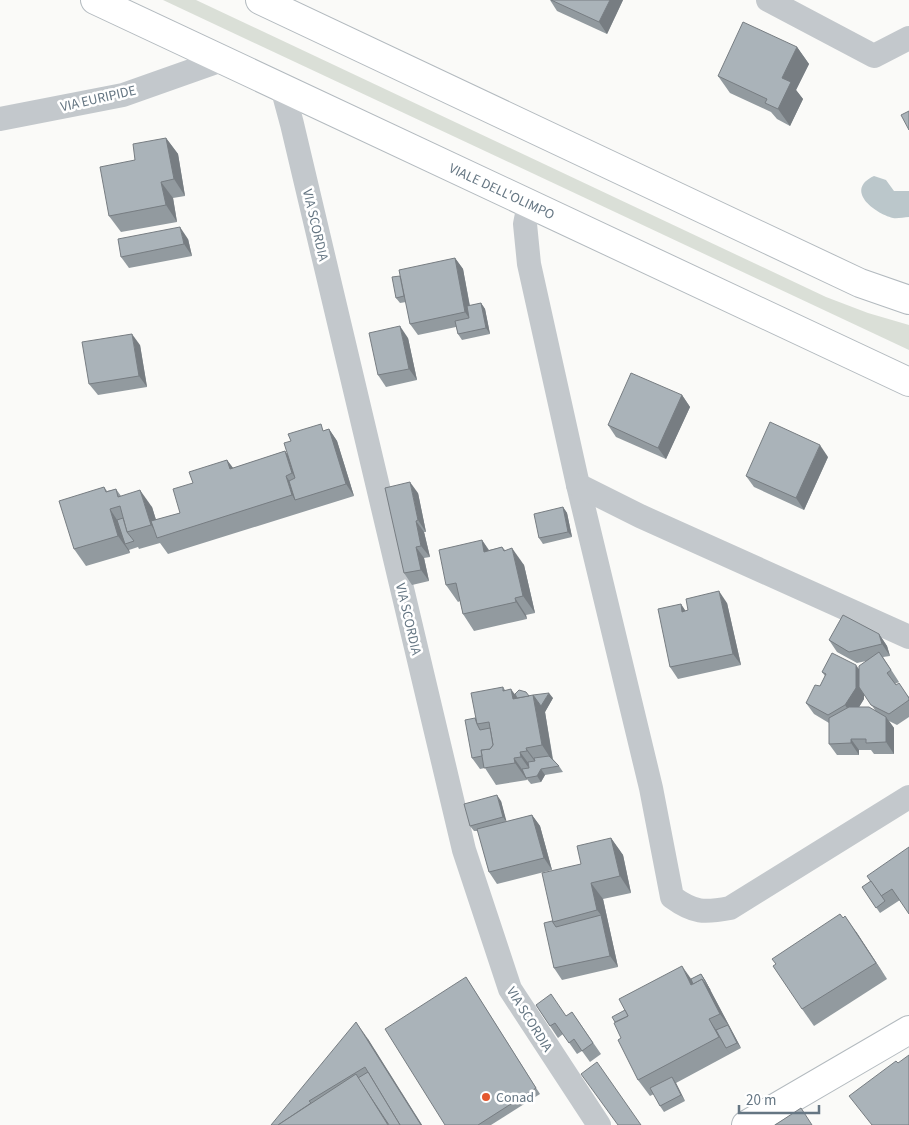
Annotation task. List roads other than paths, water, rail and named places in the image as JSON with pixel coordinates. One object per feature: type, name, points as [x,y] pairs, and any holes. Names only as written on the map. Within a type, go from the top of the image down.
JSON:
[{"type":"street","name":"VIALE DELL'OLIMPO","points":[[95,0],[909,382]]},
{"type":"street","points":[[261,0],[860,283],[909,300]]},
{"type":"street","points":[[768,0],[874,56],[909,38]]},
{"type":"street","name":"VIA EURIPIDE","points":[[0,119],[123,95],[222,60]]},
{"type":"street","name":"VIA SCORDIA","points":[[282,87],[295,134],[464,850],[510,989],[599,1125]]},
{"type":"street","points":[[529,204],[524,224],[529,264],[578,485],[651,788],[672,897],[688,909],[708,912],[730,908],[909,797]]},
{"type":"street","points":[[578,485],[640,516],[909,637]]},
{"type":"street","points":[[746,1125],[909,1030]]},
{"type":"place","name":"Conad","points":[[486,1097]]}]
